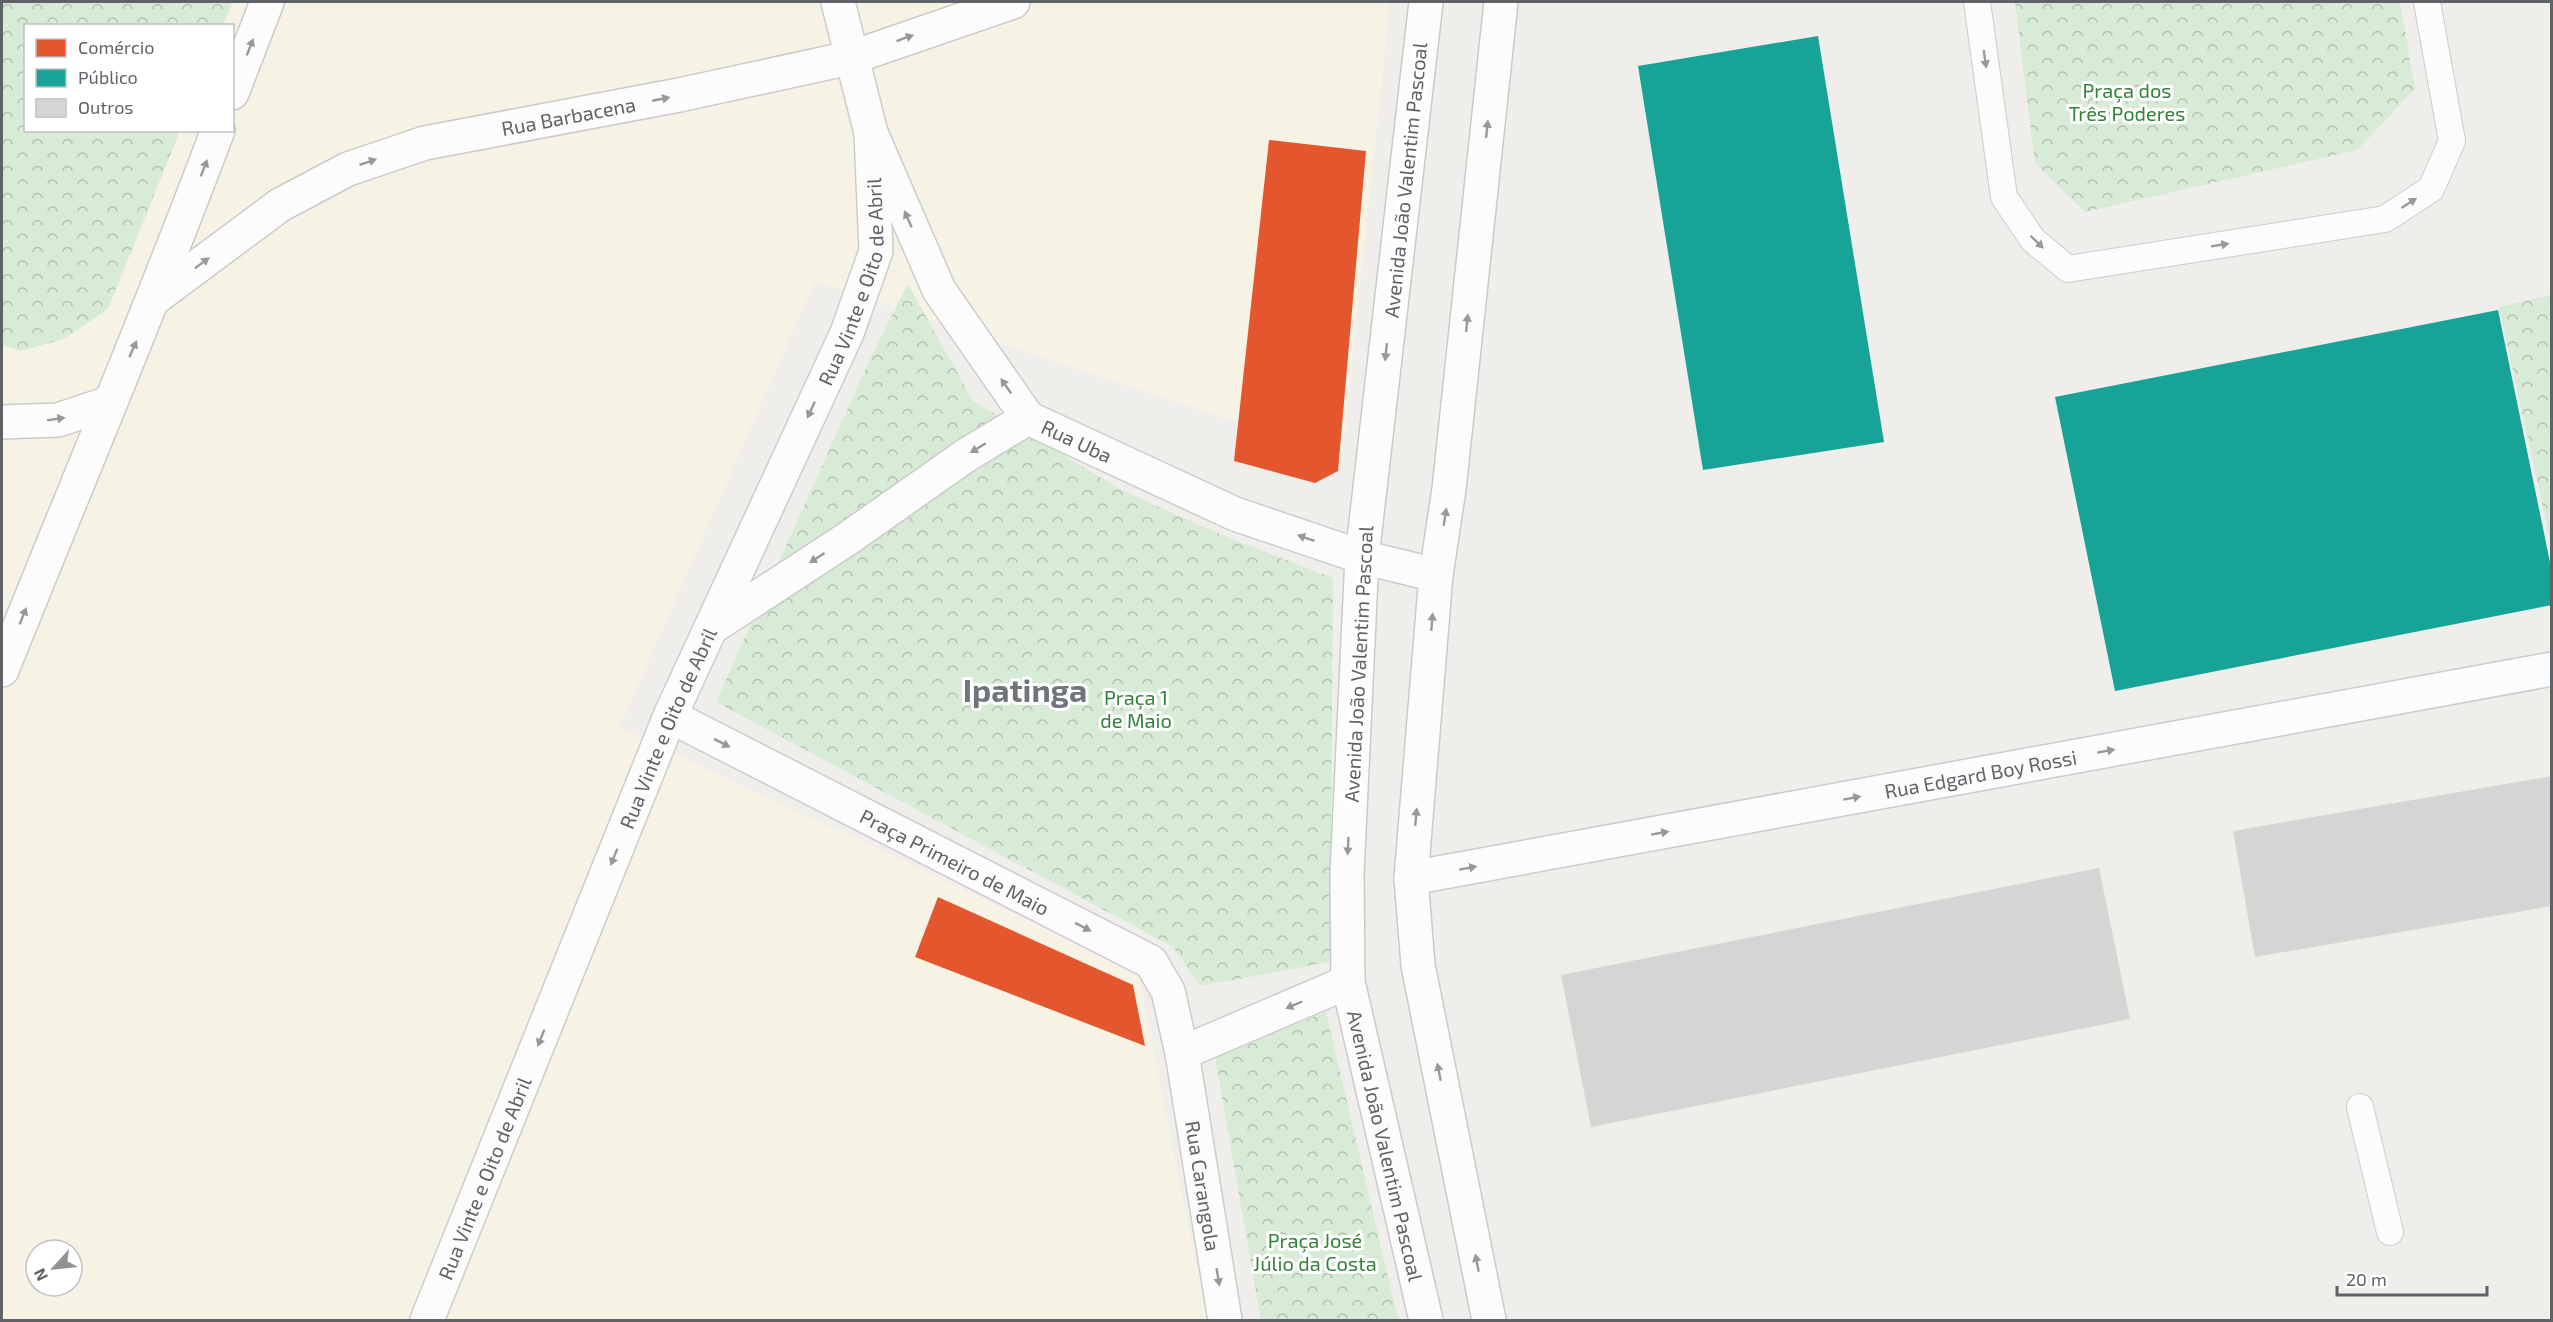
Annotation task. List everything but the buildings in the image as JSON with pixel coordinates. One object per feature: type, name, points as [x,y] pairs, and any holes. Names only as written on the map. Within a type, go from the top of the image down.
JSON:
[{"type":"street","points":[[234,88],[267,2]]},
{"type":"street","points":[[838,2],[850,58],[871,133]]},
{"type":"street","name":"Rua Barbacena","points":[[155,298],[280,205],[348,169],[425,143],[679,95],[850,58],[1013,2]]},
{"type":"street","name":"Avenida João Valentim Pascoal","points":[[1426,2],[1362,557],[1347,874],[1348,982],[1426,1320]]},
{"type":"street","points":[[1492,1318],[1418,965],[1411,878],[1436,575],[1449,489],[1501,2]]},
{"type":"street","points":[[2,670],[109,403],[155,298],[218,132]]},
{"type":"street","name":"Rua Uba","points":[[871,133],[939,290],[1028,418],[1235,514],[1362,557],[1436,575]]},
{"type":"street","name":"Rua Vinte e Oito de Abril","points":[[427,1320],[670,716],[847,333],[876,250],[871,133]]},
{"type":"street","points":[[2,422],[58,420],[109,403]]},
{"type":"street","points":[[711,628],[847,539],[965,456],[1028,418]]},
{"type":"street","name":"Rua Edgard Boy Rossi","points":[[1411,878],[2552,669]]},
{"type":"street","name":"Praça Primeiro de Maio","points":[[670,716],[1151,962],[1168,991],[1182,1053]]},
{"type":"street","points":[[1182,1053],[1348,982]]},
{"type":"street","name":"Rua Carangola","points":[[1182,1053],[1225,1320]]},
{"type":"lane","points":[[1977,2],[2004,197],[2033,240],[2068,269],[2385,219],[2431,189],[2452,141],[2427,2]]},
{"type":"lane","points":[[2360,1107],[2390,1232]]},
{"type":"shaded area","points":[[2,2],[1390,2],[1342,458],[815,281],[619,728],[1138,971],[1207,1320],[2,1320]]},
{"type":"green space","points":[[2,2],[233,2],[223,24],[24,24],[24,132],[180,132],[108,309],[64,339],[20,351],[2,345]]},
{"type":"green space","name":"Praça dos Três Poderes","points":[[2015,2],[2400,2],[2415,89],[2357,150],[2085,212],[2035,163]]},
{"type":"green space","name":"Praça 1 de Maio","points":[[908,284],[973,401],[1123,491],[1234,540],[1333,578],[1330,962],[1200,986],[1173,947],[716,702],[870,359]]},
{"type":"green space","points":[[2552,295],[2551,545],[2499,307]]},
{"type":"green space","name":"Praça José Júlio da Costa","points":[[1326,1012],[1398,1320],[1261,1320],[1215,1057]]},
{"type":"district","name":"Ipatinga","points":[[1025,689]]}]
